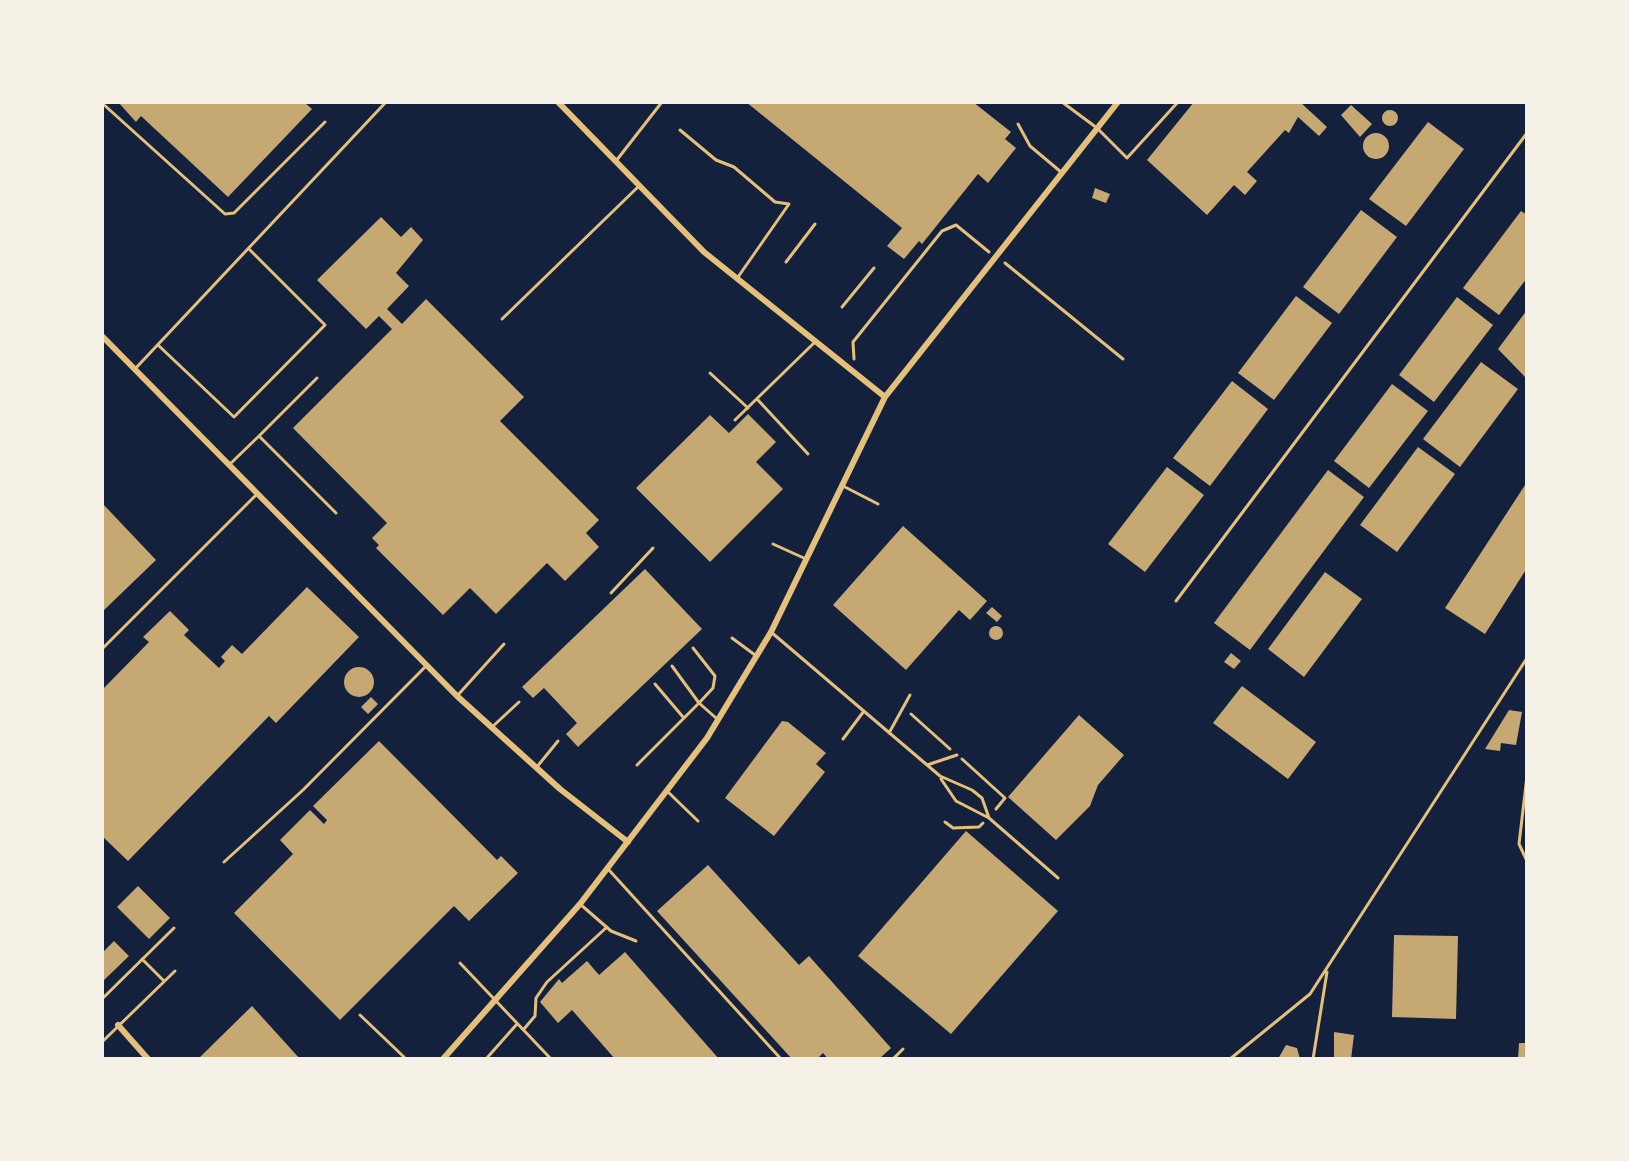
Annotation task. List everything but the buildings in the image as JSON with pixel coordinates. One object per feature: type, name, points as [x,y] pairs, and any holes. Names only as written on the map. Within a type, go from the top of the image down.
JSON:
[{"type":"street","points":[[558,102],[704,252],[885,397]]},
{"type":"street","points":[[443,1059],[580,904],[719,720],[758,658],[885,397],[1118,102]]},
{"type":"street","points":[[102,336],[457,696],[536,768],[628,842]]},
{"type":"street","points":[[118,1025],[148,1059]]},
{"type":"lane","points":[[134,370],[386,102]]},
{"type":"lane","points":[[616,161],[662,102]]},
{"type":"lane","points":[[1062,102],[1097,128],[1127,158],[1178,102]]},
{"type":"lane","points":[[102,103],[225,214],[234,213],[325,122]]},
{"type":"lane","points":[[1018,124],[1030,146],[1061,172]]},
{"type":"lane","points":[[680,130],[716,160],[734,167],[775,202],[789,204],[737,279]]},
{"type":"lane","points":[[1176,601],[1527,133]]},
{"type":"lane","points":[[502,319],[640,185]]},
{"type":"lane","points":[[158,345],[234,417],[325,325],[249,249]]},
{"type":"lane","points":[[735,420],[815,342]]},
{"type":"lane","points":[[710,373],[748,408]]},
{"type":"lane","points":[[229,465],[317,378]]},
{"type":"lane","points":[[757,399],[808,454]]},
{"type":"lane","points":[[259,436],[336,513]]},
{"type":"lane","points":[[842,485],[878,504]]},
{"type":"lane","points":[[102,649],[257,494]]},
{"type":"lane","points":[[773,544],[806,559]]},
{"type":"lane","points":[[611,593],[653,548]]},
{"type":"lane","points":[[771,632],[940,776],[972,790],[982,798],[989,818]]},
{"type":"lane","points":[[732,638],[758,658]]},
{"type":"lane","points":[[457,696],[504,644]]},
{"type":"lane","points":[[637,765],[713,688],[715,676],[693,648]]},
{"type":"lane","points":[[1230,1059],[1310,994],[1527,658]]},
{"type":"lane","points":[[224,862],[303,790],[427,665]]},
{"type":"lane","points":[[672,666],[699,703],[719,720]]},
{"type":"lane","points":[[655,684],[684,718]]},
{"type":"lane","points":[[889,733],[910,695]]},
{"type":"lane","points":[[491,728],[519,702]]},
{"type":"lane","points":[[843,739],[864,711]]},
{"type":"lane","points":[[536,768],[558,741]]},
{"type":"lane","points":[[927,765],[957,755]]},
{"type":"lane","points":[[940,776],[956,801],[989,818],[1058,878]]},
{"type":"lane","points":[[667,791],[698,821]]},
{"type":"lane","points":[[608,869],[781,1059]]},
{"type":"lane","points":[[580,904],[607,927],[636,941]]},
{"type":"lane","points":[[524,1029],[535,1016],[536,998],[547,982],[607,927]]},
{"type":"lane","points":[[102,999],[174,928]]},
{"type":"lane","points":[[142,959],[164,981]]},
{"type":"lane","points":[[460,963],[551,1059]]},
{"type":"lane","points":[[1313,1059],[1327,968]]},
{"type":"lane","points":[[102,1042],[175,971]]},
{"type":"lane","points":[[360,1015],[404,1057]]},
{"type":"lane","points":[[486,1059],[517,1024]]},
{"type":"lane","points":[[893,1059],[903,1049]]},
{"type":"path","points":[[786,262],[815,224]]},
{"type":"path","points":[[842,307],[874,268]]},
{"type":"path","points":[[891,282],[897,287]]},
{"type":"path","points":[[860,322],[865,326]]},
{"type":"path","points":[[1527,776],[1519,844],[1527,861]]}]
